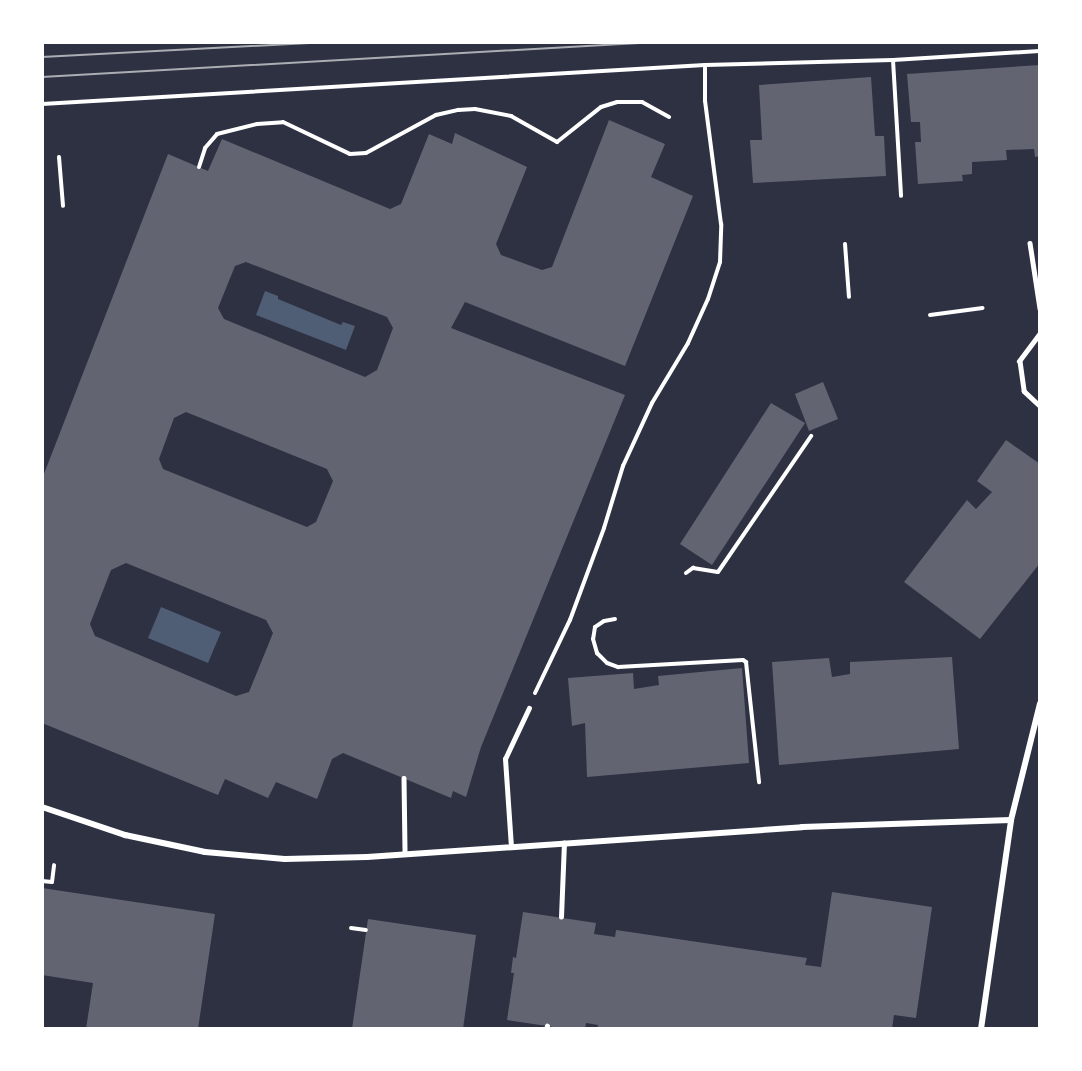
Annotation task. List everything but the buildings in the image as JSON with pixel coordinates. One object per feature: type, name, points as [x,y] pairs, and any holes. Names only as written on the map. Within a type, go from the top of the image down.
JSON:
[{"type":"street","points":[[981,1029],[1011,820],[1040,704]]},
{"type":"street","points":[[42,807],[125,836],[205,852],[285,859],[405,854],[802,827],[1011,820]]},
{"type":"lane","points":[[1030,243],[1040,308]]},
{"type":"lane","points":[[1040,334],[1020,361],[1024,392],[1040,406]]},
{"type":"lane","points":[[511,847],[506,759],[529,708]]},
{"type":"lane","points":[[404,778],[405,854]]},
{"type":"lane","points":[[561,917],[564,843]]},
{"type":"path","points":[[42,104],[705,65],[893,60],[1040,51]]},
{"type":"path","points":[[893,60],[901,196]]},
{"type":"path","points":[[529,708],[570,620],[604,528],[622,466],[652,403],[688,343],[708,299],[720,262],[721,224],[705,101],[705,65]]},
{"type":"path","points":[[199,167],[205,148],[218,134],[257,124],[283,122],[350,154],[366,153],[436,116],[458,110],[475,110],[511,116],[557,141],[601,107],[617,102],[642,102],[669,117]]},
{"type":"path","points":[[59,157],[63,207]]},
{"type":"path","points":[[845,244],[849,297]]},
{"type":"path","points":[[930,315],[983,308]]},
{"type":"path","points":[[686,573],[693,568],[718,572],[811,436]]},
{"type":"path","points":[[615,619],[604,621],[595,627],[593,639],[597,653],[607,663],[618,667],[742,660],[746,662],[759,782]]},
{"type":"path","points":[[42,881],[52,882],[54,865]]},
{"type":"path","points":[[351,928],[366,930]]},
{"type":"water","points":[[265,291],[278,296],[278,299],[341,325],[343,322],[355,326],[346,350],[256,315]]},
{"type":"water","points":[[161,607],[221,632],[208,663],[148,638]]},
{"type":"tram line","points":[[42,57],[324,42]]},
{"type":"tram line","points":[[42,77],[657,42]]}]
